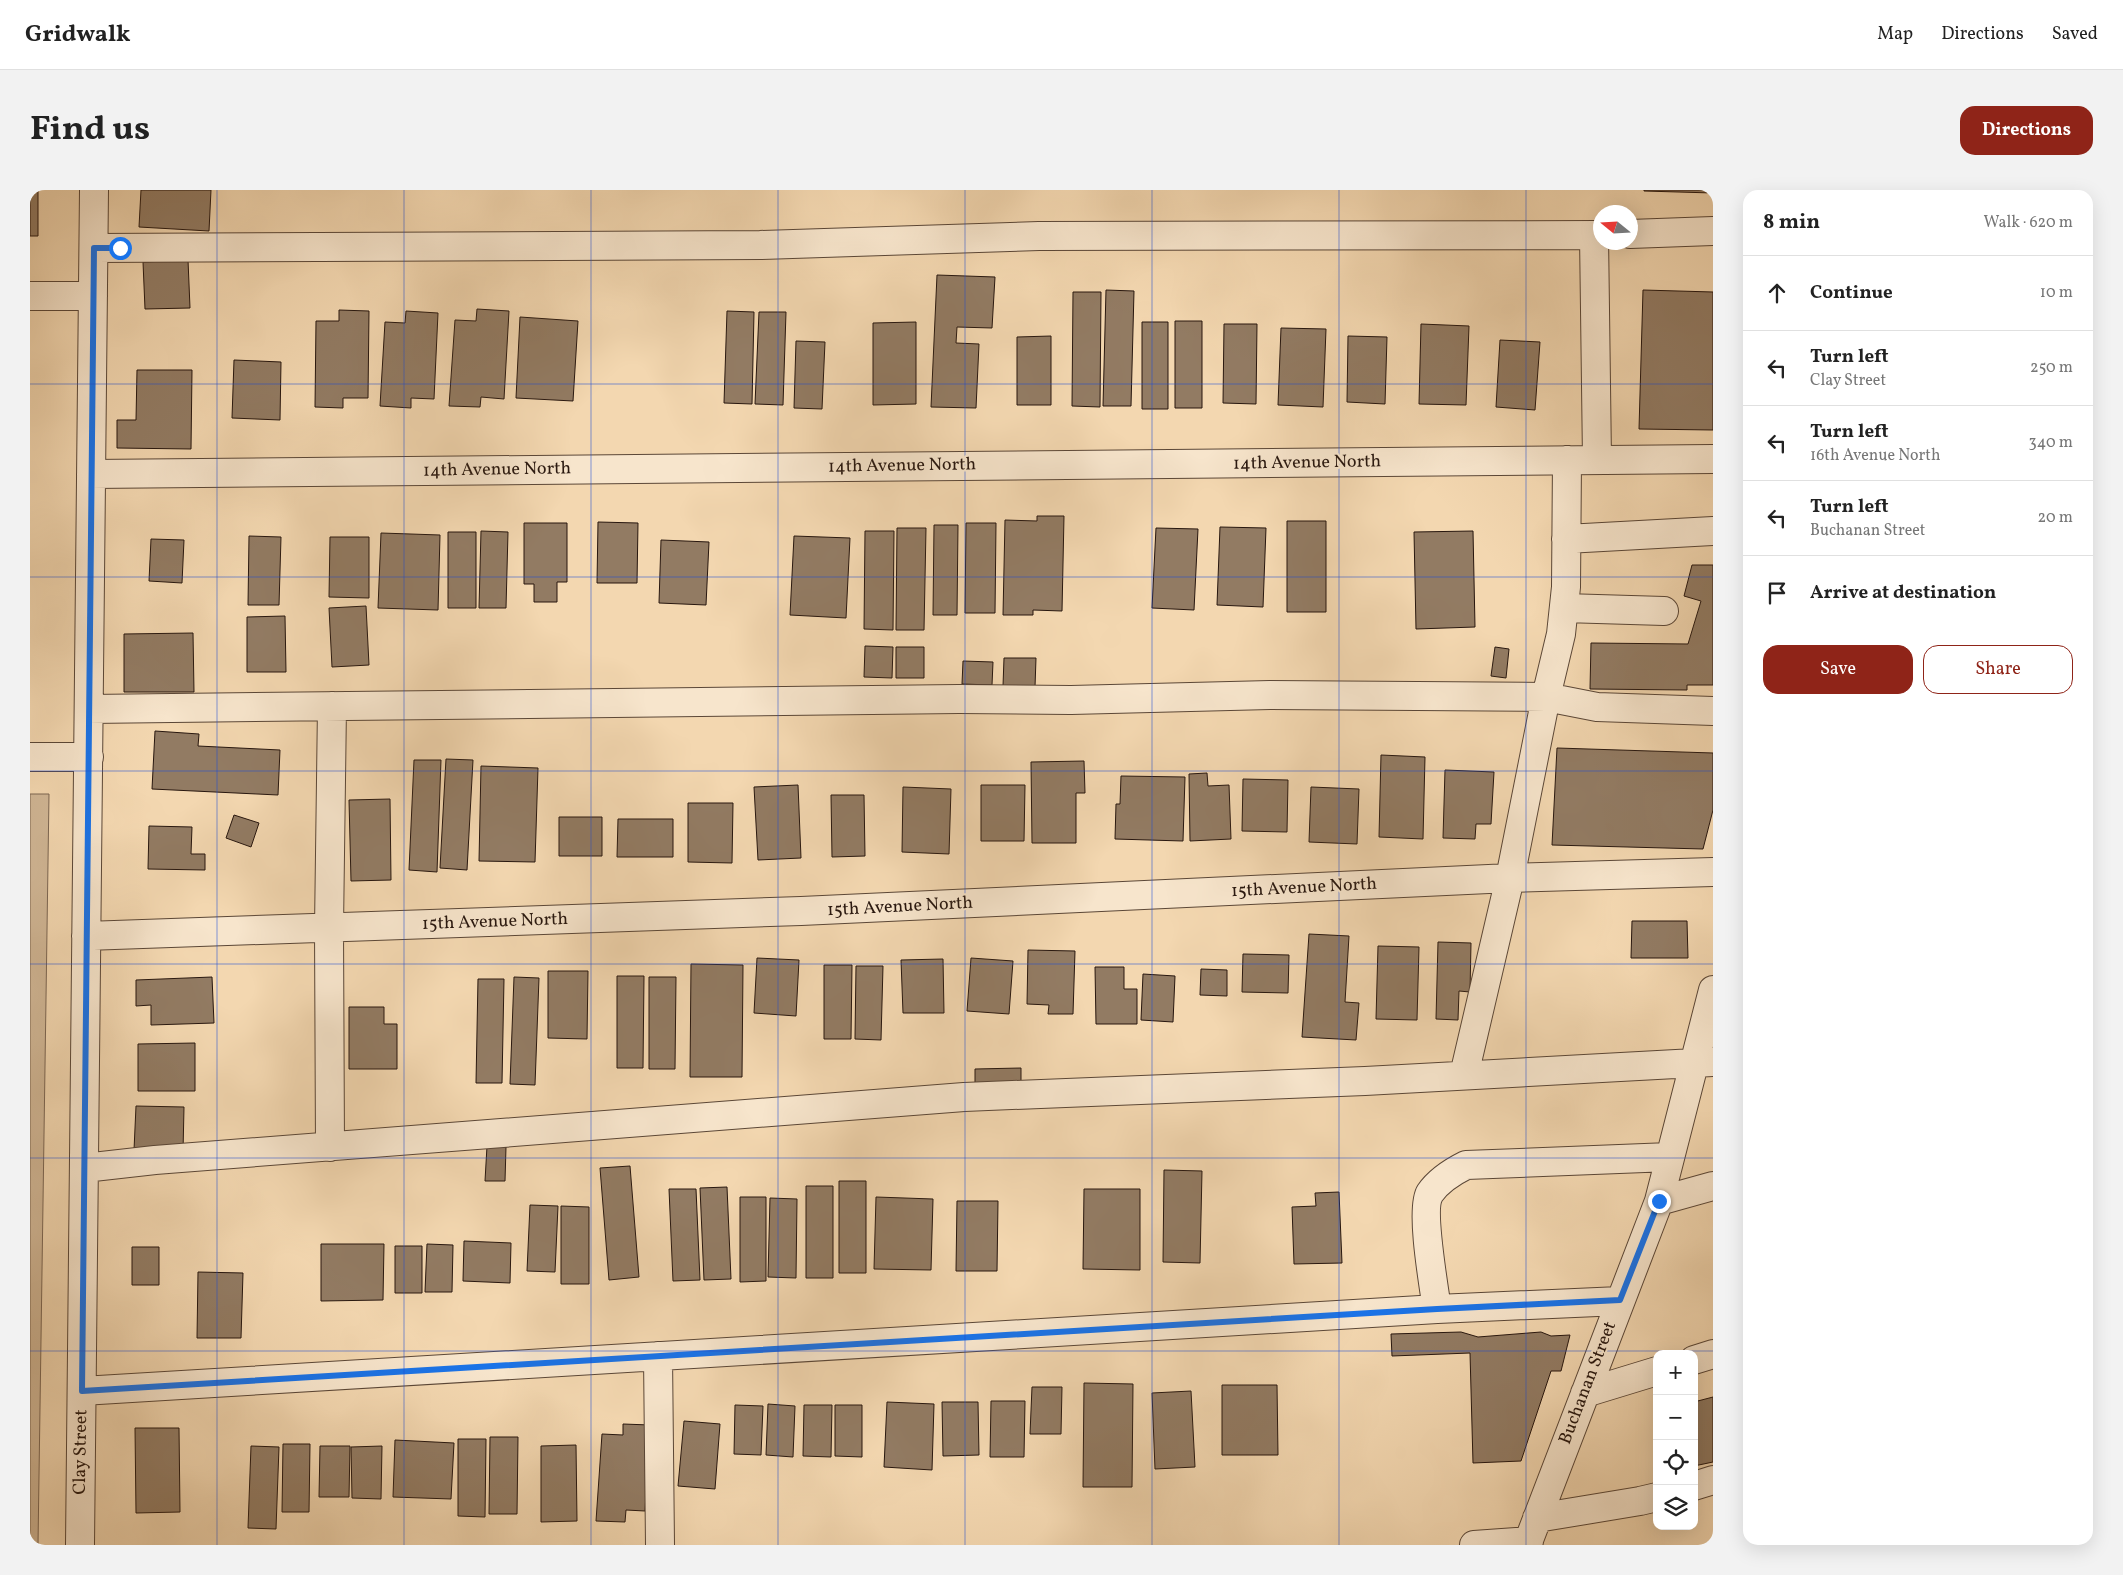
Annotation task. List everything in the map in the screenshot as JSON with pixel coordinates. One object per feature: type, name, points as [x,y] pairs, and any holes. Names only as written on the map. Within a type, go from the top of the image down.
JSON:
[{"type":"street","name":"Clay Street","points":[[80,1545],[94,190]]},
{"type":"street","points":[[1638,234],[1713,230]]},
{"type":"street","points":[[94,248],[760,245],[1039,236],[1593,235]]},
{"type":"street","points":[[1597,250],[1597,460]]},
{"type":"street","points":[[30,296],[93,296]]},
{"type":"street","name":"14th Avenue North","points":[[92,474],[1713,459]]},
{"type":"street","points":[[1464,1075],[1510,878],[1546,697],[1561,634],[1564,608],[1567,460]]},
{"type":"street","points":[[1566,539],[1713,531]]},
{"type":"street","points":[[1564,608],[1664,611]]},
{"type":"street","points":[[89,709],[959,699],[1071,700],[1270,694],[1546,697],[1597,707],[1713,711]]},
{"type":"street","points":[[330,1147],[329,928],[332,706]]},
{"type":"street","points":[[30,757],[89,757]]},
{"type":"street","name":"15th Avenue North","points":[[86,936],[801,911],[1510,878],[1713,872]]},
{"type":"street","name":"Buchanan Street","points":[[1531,1535],[1659,1201],[1670,1157],[1704,1062],[1713,990]]},
{"type":"street","points":[[84,1168],[964,1097],[1464,1075],[1704,1062]]},
{"type":"street","points":[[1437,1309],[1426,1223],[1428,1194],[1448,1174],[1466,1165],[1670,1157]]},
{"type":"street","points":[[1659,1201],[1713,1186]]},
{"type":"street","points":[[82,1391],[1437,1309],[1620,1300]]},
{"type":"street","points":[[1698,1359],[1713,1354]]},
{"type":"street","points":[[658,1356],[660,1545]]},
{"type":"street","points":[[1585,1393],[1653,1372]]},
{"type":"street","points":[[1697,1485],[1713,1480]]},
{"type":"street","points":[[1474,1545],[1531,1535],[1653,1497]]},
{"type":"shaded area","points":[[30,794],[49,794],[38,1545],[30,1545]]},
{"type":"building","points":[[30,190],[38,190],[38,236],[30,236]]},
{"type":"building","points":[[141,190],[211,190],[209,231],[139,227]]},
{"type":"building","points":[[1644,190],[1713,190],[1713,193],[1644,191]]},
{"type":"building","points":[[188,260],[190,308],[145,309],[143,262]]},
{"type":"building","points":[[937,275],[995,277],[992,328],[957,327],[956,343],[979,344],[976,408],[931,407]]},
{"type":"building","points":[[1106,290],[1134,291],[1131,406],[1103,406]]},
{"type":"building","points":[[1643,290],[1713,292],[1713,430],[1639,429]]},
{"type":"building","points":[[1073,292],[1101,292],[1100,407],[1072,406]]},
{"type":"building","points":[[477,309],[509,311],[504,399],[481,397],[480,407],[449,406],[455,320],[476,321]]},
{"type":"building","points":[[339,310],[369,311],[368,398],[343,398],[343,408],[315,407],[316,321],[339,321]]},
{"type":"building","points":[[406,311],[438,313],[434,399],[411,398],[411,408],[380,406],[385,322],[405,323]]},
{"type":"building","points":[[727,311],[754,312],[752,404],[724,403]]},
{"type":"building","points":[[759,312],[786,312],[783,405],[755,404]]},
{"type":"building","points":[[520,317],[578,321],[573,401],[516,398]]},
{"type":"building","points":[[1175,321],[1202,321],[1202,408],[1175,408]]},
{"type":"building","points":[[916,322],[916,404],[873,405],[873,323]]},
{"type":"building","points":[[1142,322],[1168,322],[1168,409],[1142,409]]},
{"type":"building","points":[[1224,324],[1257,324],[1256,404],[1223,403]]},
{"type":"building","points":[[1421,324],[1469,326],[1466,405],[1419,404]]},
{"type":"building","points":[[1281,328],[1326,329],[1323,407],[1278,405]]},
{"type":"building","points":[[1051,336],[1051,405],[1017,405],[1017,337]]},
{"type":"building","points":[[1348,336],[1387,337],[1385,404],[1347,402]]},
{"type":"building","points":[[1500,340],[1540,342],[1535,410],[1496,407]]},
{"type":"building","points":[[796,341],[825,342],[822,409],[794,408]]},
{"type":"building","points":[[234,360],[281,362],[280,420],[232,418]]},
{"type":"building","points":[[137,370],[192,370],[191,449],[117,448],[117,420],[136,420]]},
{"type":"building","points":[[1037,516],[1064,516],[1062,611],[1033,610],[1033,615],[1003,615],[1005,520],[1037,521]]},
{"type":"building","points":[[1287,521],[1326,521],[1326,612],[1287,612]]},
{"type":"building","points":[[598,522],[638,523],[637,583],[597,583]]},
{"type":"building","points":[[524,523],[567,523],[567,582],[557,582],[557,602],[534,602],[534,584],[524,584]]},
{"type":"building","points":[[966,523],[996,523],[995,613],[965,613]]},
{"type":"building","points":[[934,525],[958,525],[957,615],[933,615]]},
{"type":"building","points":[[1220,527],[1266,528],[1263,607],[1217,605]]},
{"type":"building","points":[[897,528],[926,528],[924,630],[896,630]]},
{"type":"building","points":[[1156,528],[1198,529],[1194,610],[1152,608]]},
{"type":"building","points":[[481,531],[508,532],[506,608],[479,608]]},
{"type":"building","points":[[865,531],[894,531],[893,630],[864,629]]},
{"type":"building","points":[[1473,531],[1475,627],[1416,629],[1414,532]]},
{"type":"building","points":[[448,532],[476,532],[476,608],[448,608]]},
{"type":"building","points":[[381,533],[440,535],[438,610],[378,608]]},
{"type":"building","points":[[249,536],[281,537],[279,605],[248,605]]},
{"type":"building","points":[[794,536],[850,538],[846,618],[790,615]]},
{"type":"building","points":[[330,537],[369,537],[369,598],[329,597]]},
{"type":"building","points":[[151,539],[184,540],[182,583],[149,581]]},
{"type":"building","points":[[661,540],[709,542],[706,605],[659,603]]},
{"type":"building","points":[[1692,565],[1713,565],[1713,685],[1687,685],[1687,690],[1590,689],[1591,643],[1688,644],[1701,601],[1684,596]]},
{"type":"building","points":[[366,606],[369,665],[332,667],[329,608]]},
{"type":"building","points":[[285,616],[286,672],[247,672],[247,617]]},
{"type":"building","points":[[193,633],[194,692],[124,692],[124,634]]},
{"type":"building","points":[[865,646],[893,647],[892,678],[864,677]]},
{"type":"building","points":[[896,647],[924,647],[924,678],[896,678]]},
{"type":"building","points":[[1495,647],[1509,649],[1506,678],[1491,676]]},
{"type":"building","points":[[1004,658],[1036,658],[1035,687],[1003,686]]},
{"type":"building","points":[[963,661],[993,662],[992,685],[962,684]]},
{"type":"building","points":[[155,731],[199,734],[198,746],[280,750],[278,795],[152,789]]},
{"type":"building","points":[[1557,748],[1713,753],[1713,810],[1703,849],[1552,845]]},
{"type":"building","points":[[1381,755],[1425,757],[1423,839],[1379,837]]},
{"type":"building","points":[[446,759],[473,760],[467,870],[440,868]]},
{"type":"building","points":[[414,760],[441,760],[437,872],[409,870]]},
{"type":"building","points":[[1084,761],[1085,793],[1076,793],[1076,843],[1032,843],[1031,762]]},
{"type":"building","points":[[481,766],[538,768],[535,862],[479,861]]},
{"type":"building","points":[[1445,770],[1494,772],[1491,824],[1476,824],[1475,839],[1443,838]]},
{"type":"building","points":[[1207,773],[1208,786],[1229,785],[1231,839],[1190,841],[1189,774]]},
{"type":"building","points":[[1121,776],[1185,777],[1183,841],[1115,839],[1116,804],[1120,804]]},
{"type":"building","points":[[1243,779],[1288,780],[1287,832],[1242,831]]},
{"type":"building","points":[[798,785],[801,858],[758,860],[754,787]]},
{"type":"building","points":[[981,785],[1025,785],[1024,841],[981,841]]},
{"type":"building","points":[[903,787],[951,789],[949,854],[902,852]]},
{"type":"building","points":[[1311,787],[1359,789],[1357,844],[1309,842]]},
{"type":"building","points":[[831,795],[864,795],[865,856],[832,857]]},
{"type":"building","points":[[390,799],[391,880],[351,881],[349,800]]},
{"type":"building","points":[[688,803],[733,803],[732,863],[688,862]]},
{"type":"building","points":[[234,815],[259,823],[251,847],[226,838]]},
{"type":"building","points":[[559,817],[602,817],[602,856],[559,856]]},
{"type":"building","points":[[618,819],[673,819],[673,857],[617,857]]},
{"type":"building","points":[[149,826],[192,827],[191,854],[205,854],[205,870],[148,869]]},
{"type":"building","points":[[1632,921],[1687,921],[1688,958],[1631,958]]},
{"type":"building","points":[[1309,934],[1349,936],[1345,1002],[1359,1003],[1356,1040],[1302,1037]]},
{"type":"building","points":[[1438,942],[1471,943],[1470,992],[1459,991],[1458,1020],[1436,1019]]},
{"type":"building","points":[[1378,946],[1419,947],[1417,1020],[1376,1019]]},
{"type":"building","points":[[1028,950],[1075,951],[1073,1014],[1048,1014],[1049,1005],[1027,1004]]},
{"type":"building","points":[[1243,954],[1289,955],[1288,993],[1242,992]]},
{"type":"building","points":[[757,958],[799,960],[796,1016],[754,1013]]},
{"type":"building","points":[[971,958],[1013,961],[1009,1014],[967,1011]]},
{"type":"building","points":[[943,959],[944,1013],[903,1013],[901,960]]},
{"type":"building","points":[[691,964],[743,965],[742,1077],[690,1077]]},
{"type":"building","points":[[824,965],[852,965],[851,1039],[824,1039]]},
{"type":"building","points":[[856,966],[883,966],[881,1040],[855,1039]]},
{"type":"building","points":[[1095,967],[1124,967],[1124,989],[1137,989],[1137,1024],[1096,1024]]},
{"type":"building","points":[[1201,969],[1227,970],[1227,996],[1200,995]]},
{"type":"building","points":[[548,971],[588,971],[587,1039],[548,1038]]},
{"type":"building","points":[[1143,974],[1175,976],[1173,1022],[1141,1020]]},
{"type":"building","points":[[617,976],[644,976],[643,1068],[617,1068]]},
{"type":"building","points":[[212,977],[214,1023],[151,1025],[151,1005],[136,1006],[136,980]]},
{"type":"building","points":[[514,977],[539,978],[535,1085],[510,1084]]},
{"type":"building","points":[[649,977],[676,977],[675,1069],[649,1069]]},
{"type":"building","points":[[478,979],[504,979],[502,1083],[476,1083]]},
{"type":"building","points":[[349,1007],[384,1007],[384,1024],[397,1024],[397,1069],[349,1069]]},
{"type":"building","points":[[195,1043],[195,1091],[138,1091],[138,1044]]},
{"type":"building","points":[[1021,1068],[1021,1090],[975,1090],[975,1069]]},
{"type":"building","points":[[136,1106],[184,1107],[183,1152],[134,1150]]},
{"type":"building","points":[[487,1146],[506,1147],[505,1181],[485,1181]]},
{"type":"building","points":[[630,1166],[639,1277],[609,1280],[600,1168]]},
{"type":"building","points":[[1164,1170],[1202,1171],[1200,1263],[1163,1262]]},
{"type":"building","points":[[839,1181],[866,1181],[866,1273],[839,1273]]},
{"type":"building","points":[[806,1186],[833,1186],[833,1278],[806,1278]]},
{"type":"building","points":[[727,1187],[731,1279],[704,1280],[700,1188]]},
{"type":"building","points":[[669,1189],[696,1189],[700,1280],[673,1281]]},
{"type":"building","points":[[1084,1189],[1140,1189],[1140,1270],[1083,1269]]},
{"type":"building","points":[[1339,1192],[1342,1263],[1294,1264],[1292,1207],[1316,1206],[1315,1193]]},
{"type":"building","points":[[740,1197],[766,1197],[766,1281],[740,1282]]},
{"type":"building","points":[[876,1197],[933,1199],[931,1270],[874,1269]]},
{"type":"building","points":[[770,1198],[797,1199],[796,1278],[768,1277]]},
{"type":"building","points":[[957,1201],[998,1201],[997,1271],[956,1271]]},
{"type":"building","points":[[530,1205],[558,1206],[555,1272],[527,1271]]},
{"type":"building","points":[[561,1206],[589,1207],[589,1284],[561,1284]]},
{"type":"building","points":[[464,1241],[511,1243],[510,1283],[463,1281]]},
{"type":"building","points":[[321,1244],[384,1244],[383,1300],[321,1301]]},
{"type":"building","points":[[427,1244],[453,1245],[452,1292],[425,1292]]},
{"type":"building","points":[[395,1246],[422,1246],[422,1293],[395,1293]]},
{"type":"building","points":[[132,1247],[159,1247],[159,1285],[132,1285]]},
{"type":"building","points":[[198,1272],[243,1273],[241,1338],[197,1338]]},
{"type":"building","points":[[1461,1332],[1478,1337],[1541,1332],[1551,1336],[1570,1335],[1561,1371],[1551,1371],[1521,1461],[1473,1463],[1470,1353],[1392,1356],[1391,1334]]},
{"type":"building","points":[[1084,1383],[1133,1384],[1132,1487],[1083,1487]]},
{"type":"building","points":[[1222,1385],[1277,1385],[1278,1455],[1222,1455]]},
{"type":"building","points":[[1032,1387],[1062,1387],[1061,1434],[1030,1434]]},
{"type":"building","points":[[1191,1391],[1195,1467],[1155,1469],[1152,1393]]},
{"type":"building","points":[[1713,1397],[1713,1462],[1698,1465],[1698,1440],[1698,1401]]},
{"type":"building","points":[[991,1401],[1025,1401],[1024,1457],[990,1457]]},
{"type":"building","points":[[887,1402],[934,1404],[932,1470],[884,1467]]},
{"type":"building","points":[[942,1402],[978,1402],[979,1455],[943,1456]]},
{"type":"building","points":[[768,1404],[795,1406],[793,1457],[766,1455]]},
{"type":"building","points":[[735,1405],[763,1406],[761,1455],[734,1454]]},
{"type":"building","points":[[804,1405],[832,1405],[831,1457],[803,1456]]},
{"type":"building","points":[[835,1405],[862,1405],[862,1457],[835,1456]]},
{"type":"building","points":[[684,1421],[720,1424],[715,1489],[678,1486]]},
{"type":"building","points":[[623,1424],[650,1425],[645,1511],[626,1510],[625,1522],[596,1521],[602,1434],[623,1435]]},
{"type":"building","points":[[135,1428],[179,1428],[180,1512],[136,1513]]},
{"type":"building","points":[[490,1437],[518,1437],[517,1514],[489,1514]]},
{"type":"building","points":[[458,1439],[486,1439],[485,1517],[458,1516]]},
{"type":"building","points":[[395,1440],[454,1443],[451,1499],[393,1497]]},
{"type":"building","points":[[283,1444],[310,1444],[309,1512],[282,1512]]},
{"type":"building","points":[[576,1445],[577,1521],[541,1522],[541,1446]]},
{"type":"building","points":[[251,1446],[279,1447],[276,1529],[248,1528]]},
{"type":"building","points":[[320,1446],[350,1446],[349,1497],[319,1497]]},
{"type":"building","points":[[382,1446],[381,1499],[352,1498],[351,1447]]},
{"type":"route","points":[[120,248],[94,248],[82,1391],[1437,1309],[1620,1300],[1659,1201]]}]
